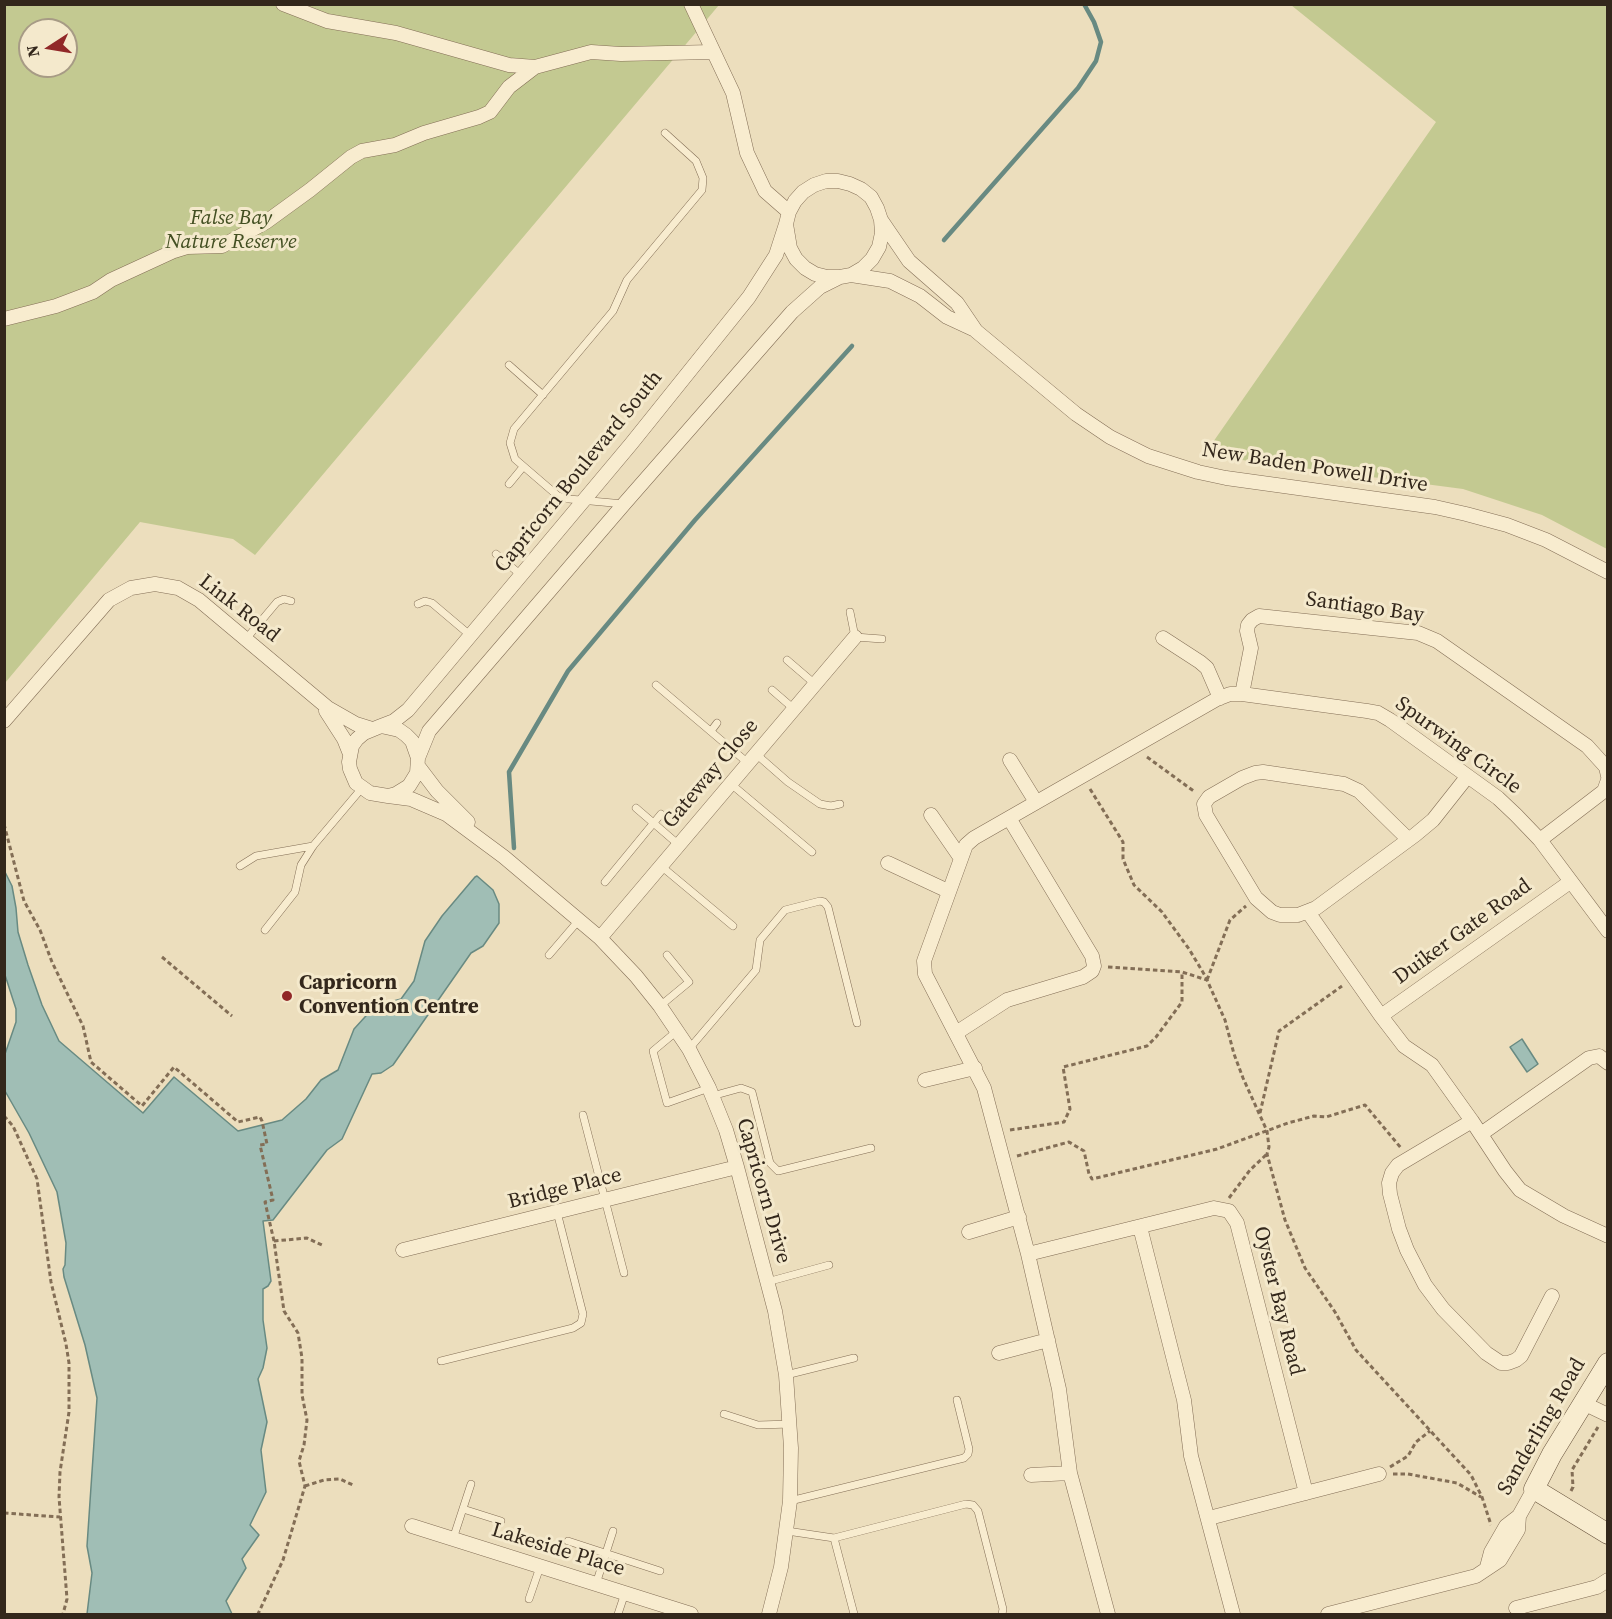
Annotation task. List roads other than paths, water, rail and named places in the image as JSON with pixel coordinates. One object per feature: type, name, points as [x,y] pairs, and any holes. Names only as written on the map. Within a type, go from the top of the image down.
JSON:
[{"type":"street","points":[[283,4],[327,21],[396,33],[509,66],[535,67],[591,52],[621,54],[712,52]]},
{"type":"street","points":[[691,4],[733,93],[747,153],[765,191],[788,218]]},
{"type":"street","points":[[4,319],[56,306],[93,292],[111,280],[174,251],[187,247],[222,246],[266,222],[362,151],[395,145],[424,133],[490,112],[509,87],[535,67]]},
{"type":"street","points":[[418,762],[412,741],[399,730],[376,728],[357,739],[350,754],[350,769],[356,783],[362,788],[379,796],[388,796],[408,786],[417,773],[418,762],[429,731],[792,312],[820,287],[845,276],[863,268],[876,253],[882,233],[881,220],[878,208],[871,197],[850,183],[826,181],[803,192],[788,218],[786,236],[796,259],[805,268],[827,277],[845,276]]},
{"type":"street","name":"Capricorn Boulevard South","points":[[376,728],[402,716],[471,636],[748,297],[776,255],[788,218]]},
{"type":"street","name":"New Baden Powell Drive","points":[[881,220],[909,261],[957,303],[976,331]]},
{"type":"street","name":"New Baden Powell Drive","points":[[845,276],[878,279],[903,286],[920,296],[947,317],[976,331],[1076,414],[1110,437],[1148,456],[1198,472],[1226,478],[1435,507],[1466,514],[1507,525],[1546,540],[1608,572]]},
{"type":"street","name":"Link Road","points":[[4,721],[99,608],[119,593],[131,588],[155,584],[178,588],[199,600],[315,698],[341,717],[356,724],[376,728]]},
{"type":"street","name":"Santiago Bay","points":[[1242,694],[1251,648],[1248,625],[1259,616],[1418,633],[1437,641],[1587,746],[1606,767],[1608,778],[1604,791],[1540,840]]},
{"type":"street","name":"Gateway Close","points":[[600,938],[855,636]]},
{"type":"street","points":[[1163,638],[1207,668],[1220,698]]},
{"type":"street","name":"Spurwing Circle","points":[[960,857],[966,845],[974,838],[1035,802],[1220,698],[1230,694],[1242,694],[1378,713],[1390,720],[1498,798],[1540,840],[1570,882],[1606,924]]},
{"type":"street","name":"Link Road","points":[[315,698],[335,724],[350,754]]},
{"type":"street","points":[[1010,760],[1035,802]]},
{"type":"street","name":"Capricorn Drive","points":[[418,762],[437,791],[504,857]]},
{"type":"street","points":[[1408,839],[1359,792],[1344,784],[1263,772],[1255,773],[1236,781],[1206,800],[1204,808],[1256,898],[1272,912],[1280,915],[1298,915],[1308,912],[1408,839],[1439,815],[1467,777]]},
{"type":"street","name":"Capricorn Drive","points":[[388,796],[423,803],[446,814],[504,857],[600,938],[660,1005],[689,1049],[711,1092],[737,1167],[783,1348],[790,1424],[790,1501],[787,1531],[769,1614]]},
{"type":"street","points":[[931,814],[960,857],[924,961],[925,968],[929,984],[984,1088],[1028,1254],[1059,1389],[1071,1473],[1108,1614]]},
{"type":"street","points":[[956,1033],[1007,1000],[1083,977],[1094,966],[1092,956],[1009,818]]},
{"type":"street","points":[[888,863],[948,891]]},
{"type":"street","name":"Duiker Gate Road","points":[[1382,1016],[1570,882]]},
{"type":"street","points":[[1308,912],[1404,1046],[1432,1065],[1520,1190],[1572,1220],[1608,1236]]},
{"type":"street","points":[[1481,1134],[1589,1058],[1599,1056],[1608,1063]]},
{"type":"street","points":[[926,1080],[975,1068]]},
{"type":"street","points":[[1472,1121],[1398,1165],[1392,1173],[1389,1183],[1399,1229],[1407,1250],[1425,1284],[1443,1309],[1486,1353],[1501,1363],[1516,1360],[1524,1351],[1552,1296]]},
{"type":"street","name":"Bridge Place","points":[[402,1250],[737,1167]]},
{"type":"street","name":"Oyster Bay Road","points":[[1140,1227],[1214,1208],[1223,1208],[1234,1216],[1306,1493]]},
{"type":"street","points":[[969,1232],[1019,1217]]},
{"type":"street","points":[[1028,1254],[1140,1227],[1184,1400],[1191,1456],[1233,1614]]},
{"type":"street","points":[[999,1353],[1048,1340]]},
{"type":"street","name":"Sanderling Road","points":[[1519,1516],[1583,1402],[1608,1363]]},
{"type":"street","points":[[1583,1402],[1605,1418]]},
{"type":"street","points":[[1031,1475],[1071,1473]]},
{"type":"street","points":[[1209,1518],[1379,1474]]},
{"type":"street","points":[[1534,1489],[1608,1534]]},
{"type":"street","points":[[1487,1568],[1491,1552],[1506,1526],[1519,1516]]},
{"type":"street","points":[[1328,1614],[1476,1575],[1500,1560],[1518,1530],[1519,1516]]},
{"type":"street","name":"Lakeside Place","points":[[412,1526],[691,1614]]},
{"type":"street","points":[[1516,1608],[1597,1587],[1608,1580]]},
{"type":"lane","points":[[624,504],[582,501],[558,496],[515,459],[510,449],[511,436],[514,429],[613,311],[627,280],[702,190],[703,178],[696,161],[665,133]]},
{"type":"lane","points":[[509,365],[543,395]]},
{"type":"lane","points":[[509,484],[524,466]]},
{"type":"lane","points":[[496,554],[521,575]]},
{"type":"lane","points":[[246,639],[277,602],[284,599],[291,601]]},
{"type":"lane","points":[[418,604],[425,601],[432,603],[471,636]]},
{"type":"lane","points":[[850,612],[855,636],[882,639]]},
{"type":"lane","points":[[787,660],[815,684]]},
{"type":"lane","points":[[656,684],[711,731],[721,745],[752,758],[820,804],[831,806],[840,804]]},
{"type":"lane","points":[[772,690],[794,709]]},
{"type":"lane","points":[[711,731],[717,723]]},
{"type":"lane","points":[[731,784],[812,852]]},
{"type":"lane","points":[[265,930],[295,892],[301,865],[362,788]]},
{"type":"lane","points":[[636,808],[679,845]]},
{"type":"lane","points":[[604,882],[661,814]]},
{"type":"lane","points":[[240,866],[256,856],[314,846]]},
{"type":"lane","points":[[661,866],[733,926]]},
{"type":"lane","points":[[689,1049],[756,970],[760,940],[785,910],[820,901],[825,902],[828,907],[857,1023]]},
{"type":"lane","points":[[549,955],[579,920]]},
{"type":"lane","points":[[660,1005],[689,982],[667,955]]},
{"type":"lane","points":[[677,1031],[653,1051],[667,1103],[711,1092],[741,1088],[752,1092],[770,1164],[778,1171],[871,1148]]},
{"type":"lane","points":[[583,1115],[624,1273]]},
{"type":"lane","points":[[441,1361],[573,1328],[581,1323],[583,1314],[557,1212]]},
{"type":"lane","points":[[767,1282],[829,1266]]},
{"type":"lane","points":[[786,1375],[854,1358]]},
{"type":"lane","points":[[790,1501],[964,1458],[969,1449],[957,1400]]},
{"type":"lane","points":[[724,1414],[758,1425],[790,1424]]},
{"type":"lane","points":[[453,1539],[471,1484]]},
{"type":"lane","points":[[787,1531],[834,1538],[966,1504],[973,1505],[978,1511],[1003,1609],[1002,1614]]},
{"type":"lane","points":[[463,1509],[501,1521]]},
{"type":"lane","points":[[596,1584],[613,1530]]},
{"type":"lane","points":[[834,1538],[854,1614]]},
{"type":"lane","points":[[568,1541],[660,1571]]},
{"type":"lane","points":[[530,1599],[540,1567]]},
{"type":"lane","points":[[618,1614],[625,1593]]},
{"type":"water","points":[[5,872],[12,886],[18,932],[28,965],[42,1005],[59,1041],[143,1113],[174,1077],[238,1131],[282,1120],[306,1099],[321,1080],[338,1070],[354,1029],[375,1006],[401,999],[414,981],[425,941],[442,916],[475,877],[477,876],[493,890],[499,904],[499,923],[483,946],[471,953],[393,1065],[381,1073],[372,1074],[342,1139],[327,1150],[273,1220],[263,1221],[271,1281],[263,1289],[263,1320],[267,1348],[258,1379],[267,1422],[261,1450],[266,1492],[250,1525],[259,1535],[242,1559],[246,1568],[226,1601],[232,1614],[87,1614],[92,1573],[87,1546],[97,1398],[85,1345],[64,1277],[66,1243],[57,1192],[29,1133],[5,1091],[5,1054],[16,1022],[16,1009],[5,975]]},
{"type":"water","points":[[1522,1039],[1538,1064],[1527,1072],[1510,1047]]},
{"type":"waterway","points":[[944,240],[1078,88],[1096,61],[1101,42],[1084,4]]},
{"type":"waterway","points":[[514,848],[509,772],[568,671],[695,520],[852,346]]},
{"type":"place","name":"Capricorn Convention Centre","points":[[287,996]]},
{"type":"park label","name":"False Bay Nature Reserve","points":[[231,231]]}]
